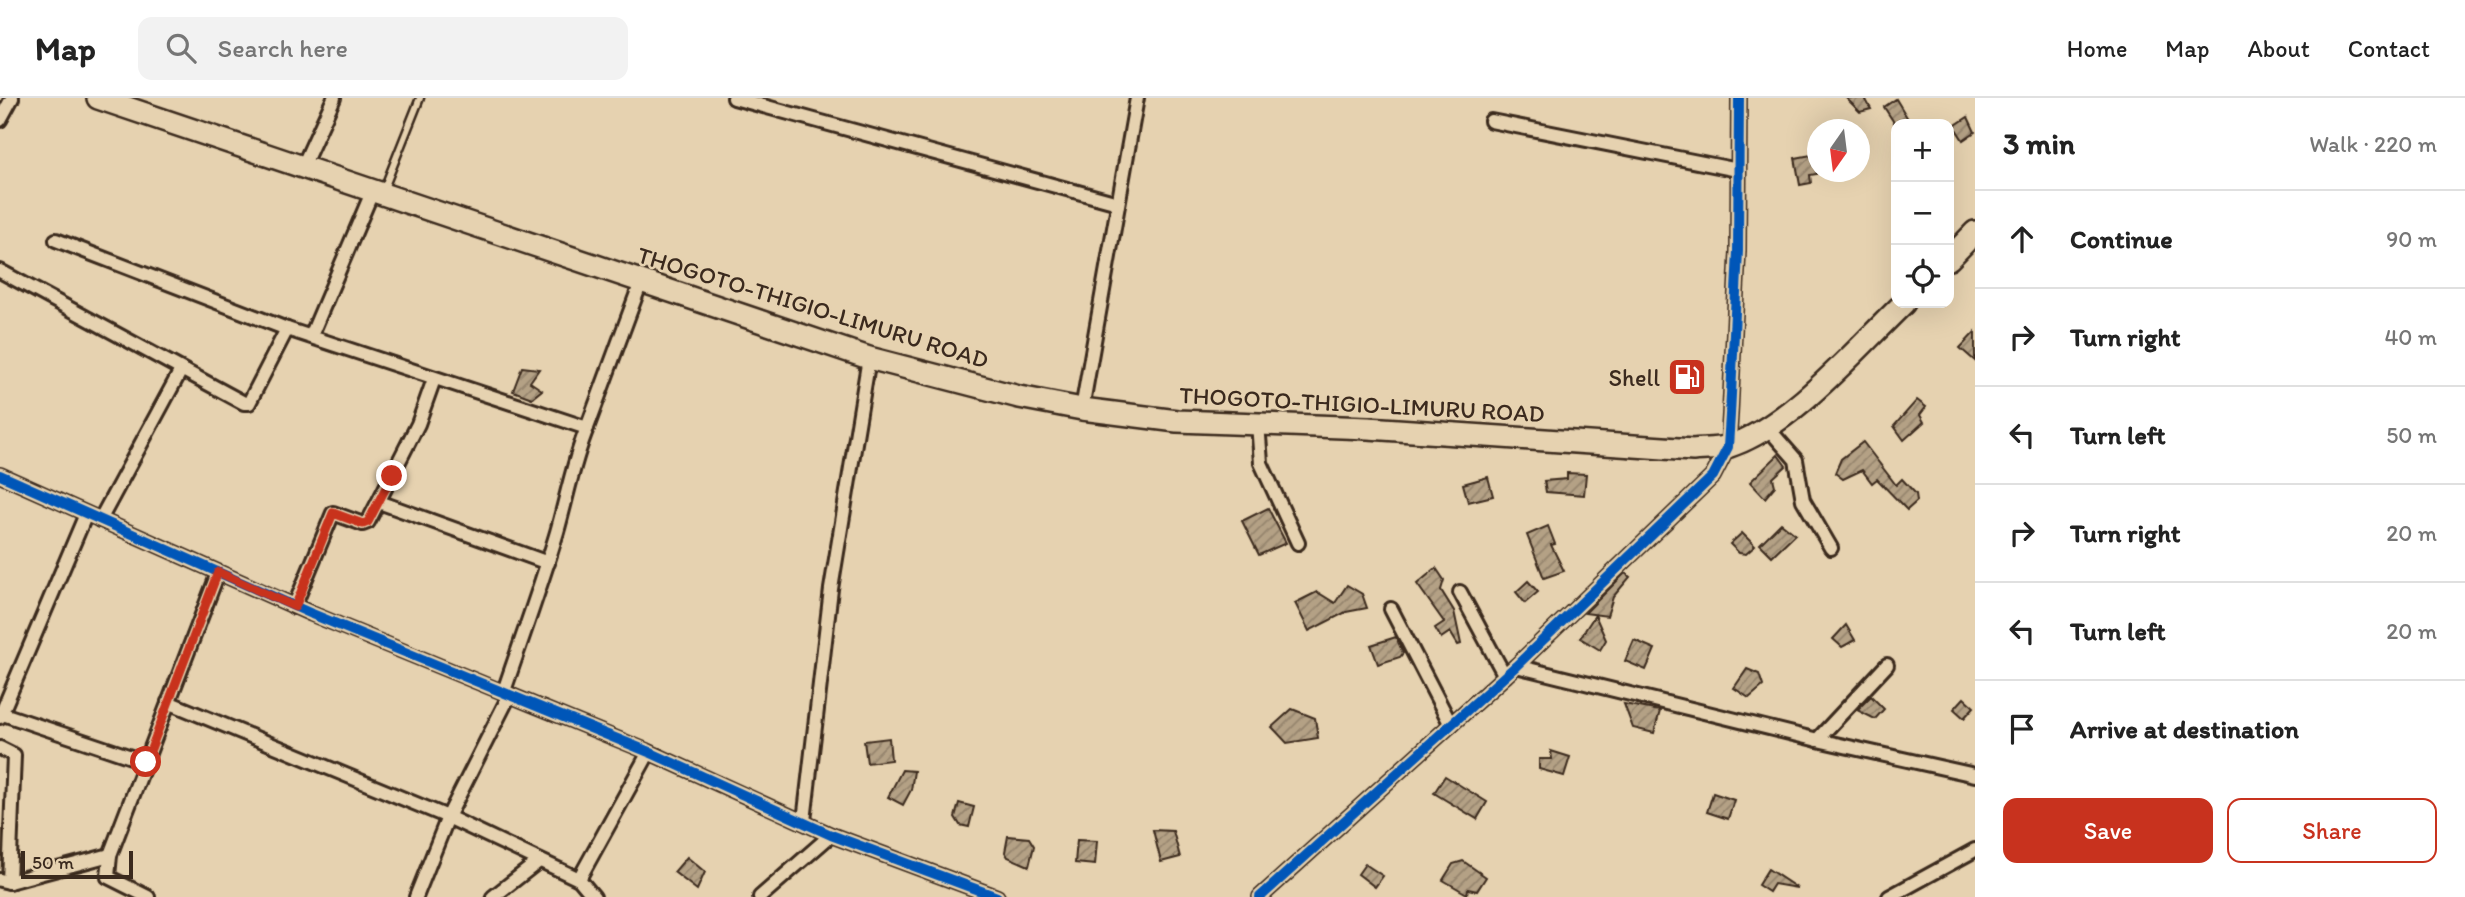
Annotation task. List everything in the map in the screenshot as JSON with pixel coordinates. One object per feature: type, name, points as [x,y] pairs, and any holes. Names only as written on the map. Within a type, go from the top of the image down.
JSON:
[{"type":"highway","name":"THOGOTO-THIGIO-LIMURU ROAD","points":[[98,98],[869,358],[961,383],[1083,409],[1177,421],[1258,423],[1693,450],[1728,447],[1767,427],[1836,369],[1900,308]]},
{"type":"highway","points":[[1954,254],[1975,232]]},
{"type":"street","points":[[0,120],[12,98]]},
{"type":"street","points":[[303,166],[334,98]]},
{"type":"street","points":[[734,98],[1118,203]]},
{"type":"street","points":[[1083,409],[1137,98]]},
{"type":"street","points":[[1265,893],[1516,666],[1713,476],[1728,447],[1738,251],[1739,98]]},
{"type":"street","points":[[1491,121],[1738,170]]},
{"type":"street","points":[[311,336],[378,191]]},
{"type":"street","points":[[56,240],[287,329],[587,428]]},
{"type":"street","points":[[0,271],[237,400],[249,402],[287,329]]},
{"type":"street","points":[[416,897],[448,817],[507,692],[548,563],[567,496],[573,462],[640,282]]},
{"type":"street","points":[[804,821],[831,589],[869,358]]},
{"type":"street","points":[[100,520],[181,370]]},
{"type":"street","points":[[295,607],[333,513],[365,524],[379,502],[418,424],[434,379]]},
{"type":"street","points":[[1258,423],[1261,463],[1298,543]]},
{"type":"street","points":[[1767,427],[1796,460],[1803,500],[1830,548]]},
{"type":"street","points":[[0,475],[295,607],[649,752],[831,835],[997,897]]},
{"type":"street","points":[[379,502],[548,563]]},
{"type":"street","points":[[86,514],[0,714],[146,762]]},
{"type":"street","points":[[148,897],[108,877],[110,855],[218,572]]},
{"type":"street","points":[[1460,592],[1505,676]]},
{"type":"street","points":[[1391,609],[1451,724]]},
{"type":"street","points":[[1817,740],[1887,665]]},
{"type":"street","points":[[1516,666],[1817,740],[1975,775]]},
{"type":"street","points":[[168,702],[448,817],[579,879],[594,897]]},
{"type":"street","points":[[0,748],[14,755],[4,881],[110,855]]},
{"type":"street","points":[[579,879],[649,752]]},
{"type":"street","points":[[760,897],[831,835]]},
{"type":"street","points":[[1889,897],[1975,850]]},
{"type":"street","points":[[493,897],[539,861]]},
{"type":"street","points":[[1265,893],[1280,897]]},
{"type":"lane","points":[[378,191],[420,98]]},
{"type":"building","points":[[1846,98],[1865,98],[1871,109],[1860,112]]},
{"type":"building","points":[[1896,99],[1908,119],[1892,119],[1884,107]]},
{"type":"building","points":[[1968,117],[1975,132],[1963,140],[1954,126]]},
{"type":"building","points":[[1807,156],[1807,182],[1811,183],[1800,185],[1795,158]]},
{"type":"building","points":[[1975,332],[1975,361],[1960,348]]},
{"type":"building","points":[[522,367],[539,369],[530,382],[542,390],[532,398],[513,391]]},
{"type":"building","points":[[1917,400],[1926,407],[1920,415],[1924,422],[1904,440],[1894,426]]},
{"type":"building","points":[[1863,442],[1896,485],[1902,479],[1916,494],[1917,501],[1907,510],[1877,479],[1872,483],[1862,470],[1843,479],[1835,473],[1841,459]]},
{"type":"building","points":[[1778,455],[1786,466],[1773,478],[1775,486],[1765,498],[1750,482]]},
{"type":"building","points":[[1567,473],[1586,474],[1584,495],[1546,492],[1544,481],[1567,479]]},
{"type":"building","points":[[1488,477],[1493,496],[1468,502],[1463,484]]},
{"type":"building","points":[[1268,508],[1286,543],[1259,555],[1242,521]]},
{"type":"building","points":[[1781,523],[1795,534],[1772,556],[1760,544]]},
{"type":"building","points":[[1548,526],[1555,544],[1551,545],[1564,571],[1544,578],[1527,535]]},
{"type":"building","points":[[1742,533],[1755,546],[1746,554],[1739,553],[1730,544]]},
{"type":"building","points":[[1436,568],[1444,580],[1441,590],[1454,611],[1461,644],[1458,645],[1450,632],[1441,638],[1435,628],[1444,622],[1417,584]]},
{"type":"building","points":[[1625,573],[1630,577],[1613,597],[1607,616],[1585,613]]},
{"type":"building","points":[[1528,581],[1538,592],[1525,603],[1516,592]]},
{"type":"building","points":[[1347,585],[1362,594],[1367,608],[1346,612],[1309,631],[1295,603],[1317,592],[1335,603]]},
{"type":"building","points":[[1595,615],[1606,640],[1600,650],[1580,638]]},
{"type":"building","points":[[1846,625],[1855,640],[1842,647],[1833,639]]},
{"type":"building","points":[[1396,637],[1403,653],[1400,657],[1378,664],[1371,645]]},
{"type":"building","points":[[1634,640],[1655,649],[1646,670],[1625,661]]},
{"type":"building","points":[[1747,669],[1759,674],[1763,686],[1749,698],[1734,688]]},
{"type":"building","points":[[1871,696],[1884,709],[1875,719],[1857,710]]},
{"type":"building","points":[[1964,698],[1974,707],[1964,718],[1954,709]]},
{"type":"building","points":[[1624,704],[1660,711],[1654,733],[1633,728]]},
{"type":"building","points":[[1292,709],[1315,718],[1318,738],[1287,743],[1272,727]]},
{"type":"building","points":[[889,738],[891,760],[867,763],[864,741]]},
{"type":"building","points":[[1551,751],[1570,757],[1564,776],[1539,769],[1539,759],[1552,759]]},
{"type":"building","points":[[902,770],[914,771],[911,790],[903,805],[888,797]]},
{"type":"building","points":[[1445,776],[1487,802],[1477,819],[1434,793]]},
{"type":"building","points":[[1713,793],[1734,800],[1728,819],[1707,812]]},
{"type":"building","points":[[959,803],[974,807],[969,827],[960,825],[955,817]]},
{"type":"building","points":[[1153,830],[1173,831],[1180,857],[1161,862]]},
{"type":"building","points":[[1008,836],[1029,838],[1034,846],[1029,866],[1008,857],[1005,852]]},
{"type":"building","points":[[1077,840],[1097,841],[1095,865],[1075,863]]},
{"type":"building","points":[[687,857],[705,872],[697,890],[674,872]]},
{"type":"building","points":[[1463,861],[1486,877],[1477,891],[1468,889],[1467,894],[1443,880],[1453,864]]},
{"type":"building","points":[[1365,864],[1383,876],[1375,887],[1358,874]]},
{"type":"building","points":[[1768,869],[1797,888],[1774,884],[1769,892],[1758,885]]},
{"type":"cycle path","points":[[1260,897],[1516,666],[1713,476],[1728,447],[1738,251],[1739,98]]},
{"type":"cycle path","points":[[0,475],[312,614],[649,752],[831,835],[997,897]]},
{"type":"place","name":"Shell","points":[[1687,377]]},
{"type":"route","points":[[146,762],[218,572],[295,607],[333,513],[365,524],[392,476]]}]
